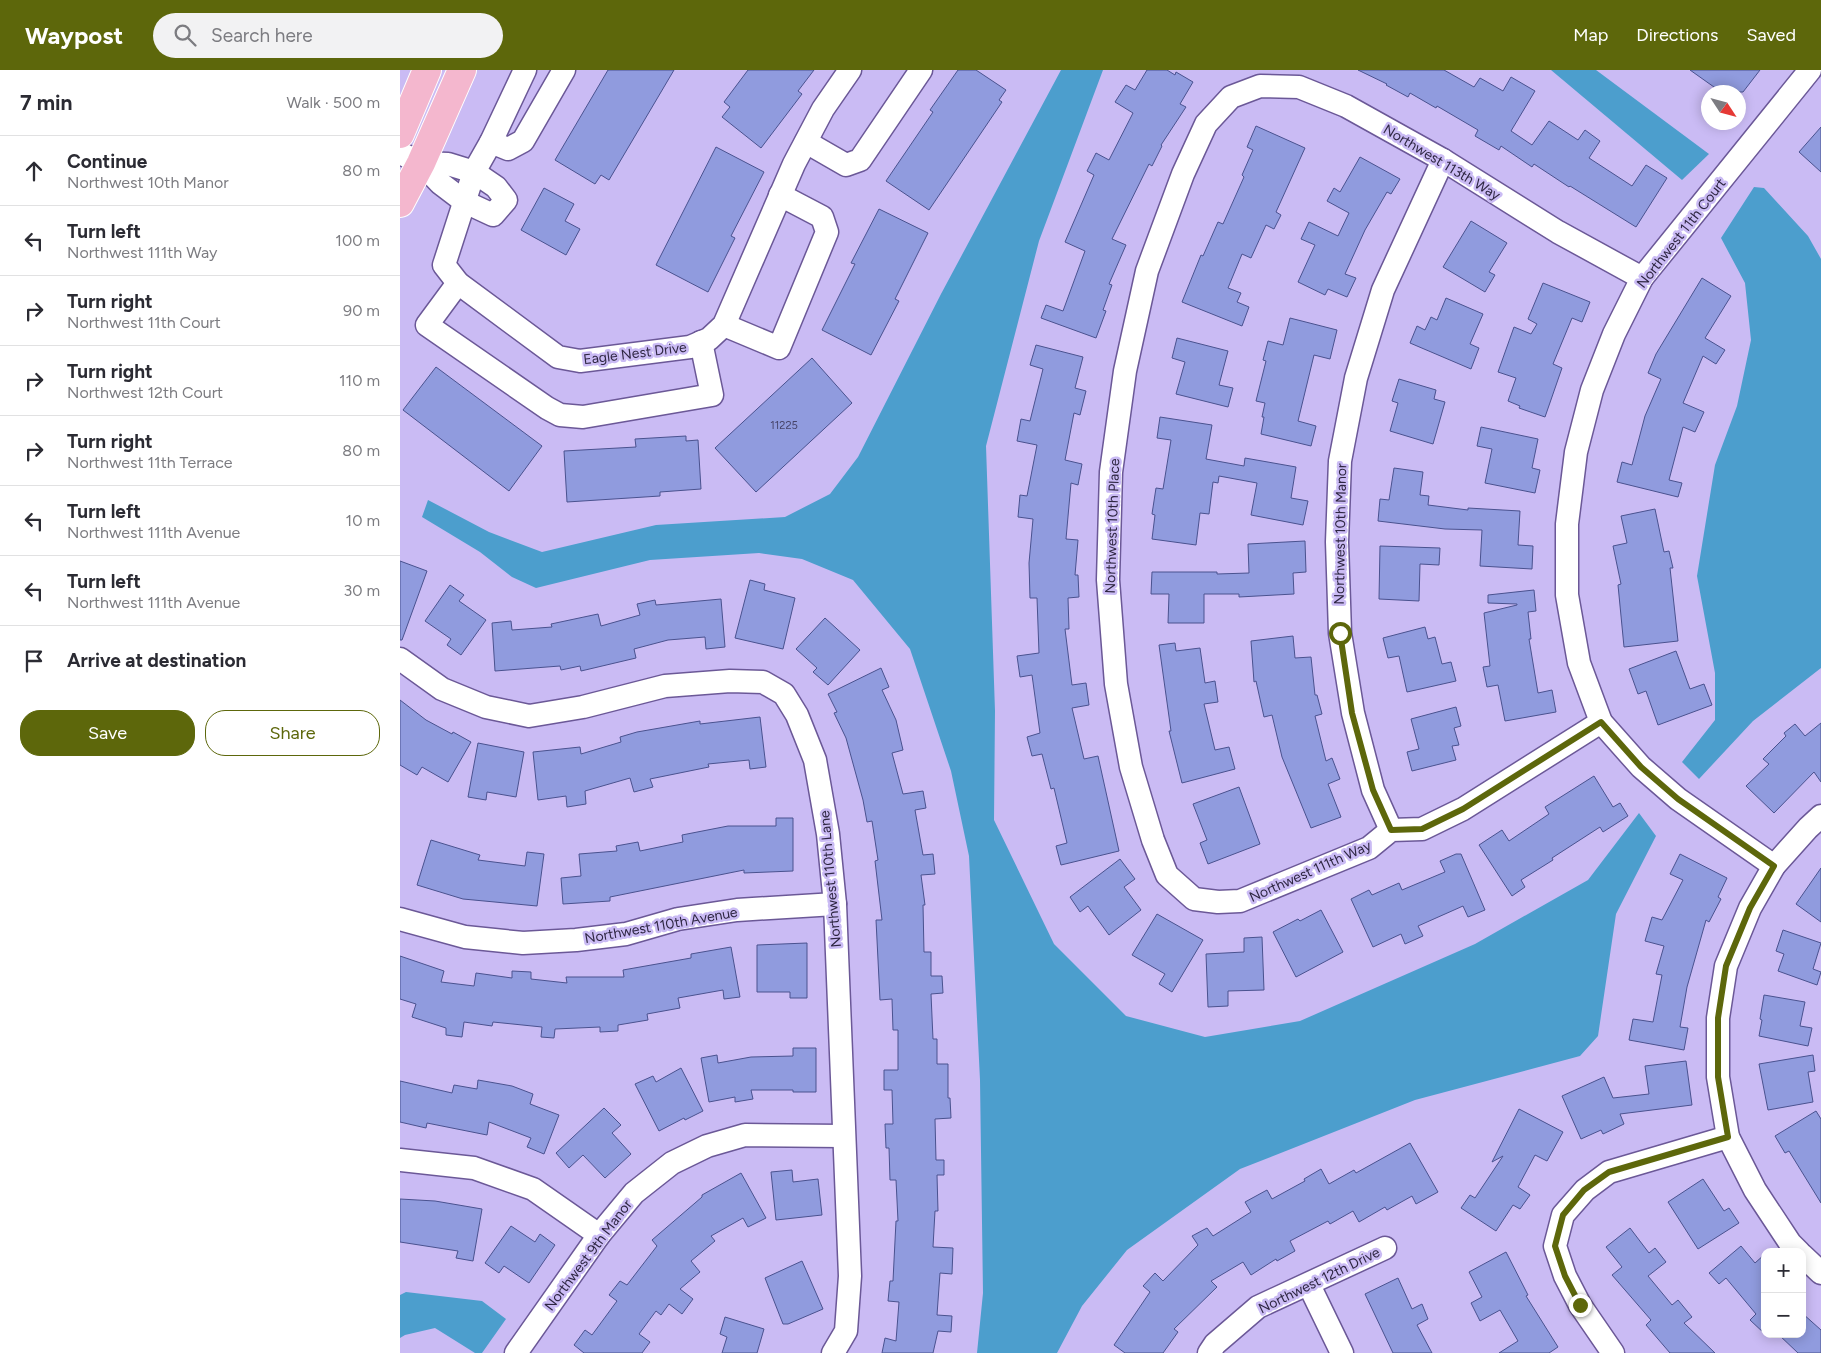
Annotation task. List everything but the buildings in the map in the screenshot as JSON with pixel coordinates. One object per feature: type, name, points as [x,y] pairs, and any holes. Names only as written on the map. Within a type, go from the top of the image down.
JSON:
[{"type":"main road","points":[[400,134],[427,70]]},
{"type":"main road","points":[[400,203],[411,158],[462,70]]},
{"type":"street","name":"Eagle Nest Drive","points":[[525,70],[474,172],[444,265],[458,284],[558,357],[580,361],[690,347],[709,339],[724,325],[780,195],[806,142],[824,109],[850,70]]},
{"type":"street","points":[[490,142],[508,149],[524,141],[564,70]]},
{"type":"street","points":[[806,142],[846,165],[860,160],[921,70]]},
{"type":"street","name":"Northwest 11th Court","points":[[1774,866],[1678,799],[1641,767],[1601,722],[1579,663],[1567,595],[1567,524],[1576,452],[1592,390],[1614,334],[1642,278],[1810,70]]},
{"type":"street","name":"Northwest 113th Way","points":[[1231,97],[1260,86],[1299,87],[1346,106],[1442,160],[1558,232],[1642,278]]},
{"type":"street","name":"Northwest 10th Place","points":[[1194,899],[1167,875],[1153,840],[1131,766],[1116,684],[1108,580],[1111,472],[1125,371],[1147,271],[1183,174],[1206,124],[1231,97]]},
{"type":"street","points":[[411,158],[448,164],[474,172],[496,187],[506,200],[493,215],[464,202],[411,158]]},
{"type":"street","name":"Northwest 10th Manor","points":[[1391,830],[1373,790],[1352,713],[1340,633],[1337,542],[1340,461],[1356,378],[1383,290],[1442,160]]},
{"type":"street","points":[[724,325],[779,348],[827,232],[822,217],[780,195]]},
{"type":"street","points":[[458,284],[427,325],[560,415],[583,417],[712,395],[701,342]]},
{"type":"street","name":"Northwest 110th Lane","points":[[400,659],[442,689],[486,706],[529,716],[582,707],[665,686],[738,681],[763,682],[784,694],[797,714],[814,760],[828,834],[835,904],[850,1276],[846,1330],[833,1353]]},
{"type":"street","points":[[1391,830],[1422,829],[1463,809],[1601,722]]},
{"type":"street","points":[[1795,1248],[1755,1190],[1728,1137],[1718,1077],[1718,1018],[1726,966],[1750,908],[1774,866],[1821,816]]},
{"type":"street","name":"Northwest 111th Way","points":[[1194,899],[1218,902],[1240,901],[1369,848],[1391,830]]},
{"type":"street","name":"Northwest 110th Avenue","points":[[400,919],[465,937],[523,942],[576,940],[626,934],[678,918],[737,910],[835,904]]},
{"type":"street","name":"Northwest 9th Manor","points":[[516,1353],[599,1235],[634,1193],[672,1163],[707,1146],[745,1135],[844,1136]]},
{"type":"street","points":[[1613,1353],[1580,1305],[1565,1276],[1555,1246],[1563,1215],[1584,1190],[1609,1172],[1728,1137]]},
{"type":"street","points":[[400,1160],[474,1168],[533,1189],[599,1235]]},
{"type":"street","name":"Northwest 12th Drive","points":[[1209,1353],[1216,1344],[1258,1307],[1309,1285],[1385,1248]]},
{"type":"street","points":[[1806,1259],[1821,1273]]},
{"type":"street","points":[[1309,1285],[1342,1353]]},
{"type":"water","points":[[1061,70],[1103,70],[1039,241],[986,446],[995,711],[994,820],[1054,944],[1126,1016],[1205,1037],[1300,1021],[1475,944],[1588,880],[1639,813],[1656,836],[1616,914],[1598,1036],[1580,1056],[1415,1100],[1240,1169],[1127,1250],[1082,1306],[1057,1353],[977,1353],[983,1293],[980,1080],[969,856],[951,771],[910,649],[853,580],[802,559],[759,553],[650,560],[536,588],[512,577],[480,552],[422,517],[428,500],[489,532],[542,552],[656,525],[785,517],[830,494],[858,457],[941,294]]},
{"type":"water","points":[[1551,70],[1596,70],[1709,154],[1682,180]]},
{"type":"water","points":[[1754,187],[1764,188],[1808,236],[1821,259],[1821,668],[1753,721],[1699,779],[1682,762],[1715,720],[1715,673],[1697,576],[1715,465],[1737,406],[1751,340],[1745,283],[1721,238]]},
{"type":"water","points":[[406,1292],[482,1301],[506,1319],[482,1353],[475,1353],[435,1328],[405,1335],[400,1338],[400,1295]]},
{"type":"route","points":[[1340,633],[1352,713],[1373,790],[1391,830],[1422,829],[1463,809],[1601,722],[1641,767],[1678,799],[1774,866],[1750,908],[1726,966],[1718,1018],[1718,1077],[1728,1137],[1609,1172],[1584,1190],[1563,1215],[1555,1246],[1565,1276],[1580,1305]]}]
